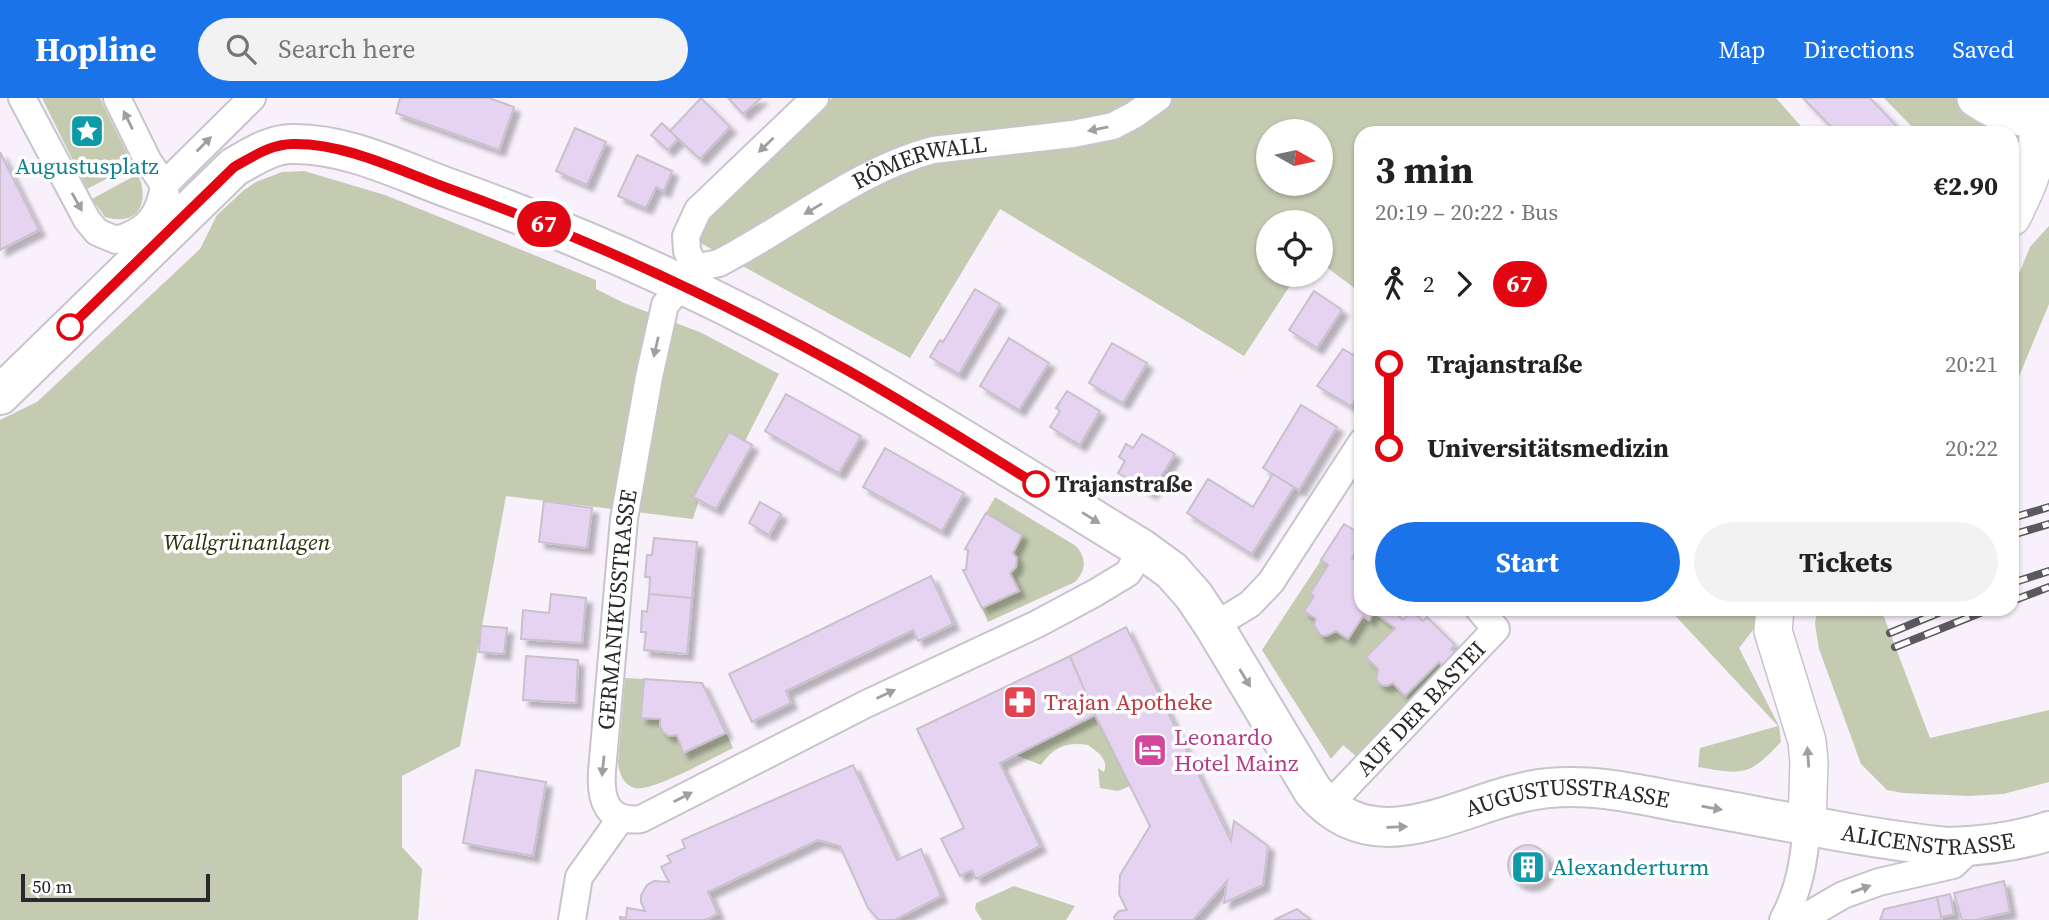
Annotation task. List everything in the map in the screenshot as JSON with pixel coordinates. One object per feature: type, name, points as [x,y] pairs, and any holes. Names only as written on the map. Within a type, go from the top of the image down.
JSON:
[{"type":"main road","points":[[1976,98],[1994,110],[2023,118],[2041,130],[2019,196]]},
{"type":"main road","name":"AUGUSTUSSTRASSE","points":[[0,395],[234,167],[263,151],[289,144],[322,146],[361,156],[531,218],[610,251],[687,276],[1142,549],[1172,571],[1194,596],[1313,791],[1327,807],[1350,820],[1391,828],[1412,826],[1522,791],[1579,787],[1807,825]]},
{"type":"main road","points":[[1774,616],[1773,631],[1807,741],[1807,825]]},
{"type":"main road","name":"ALICENSTRASSE","points":[[1807,825],[1926,845],[1973,846],[2049,831]]},
{"type":"street","points":[[22,98],[87,220],[97,232],[116,240],[146,226],[160,208],[164,185],[252,98]]},
{"type":"street","points":[[109,238],[118,245],[156,243],[167,205],[164,185],[148,161],[117,98]]},
{"type":"street","points":[[687,276],[686,236],[698,210],[815,98]]},
{"type":"street","name":"RÖMERWALL","points":[[687,276],[725,260],[878,170],[912,156],[933,150],[1073,134],[1113,126],[1158,98]]},
{"type":"street","name":"GERMANIKUSSTRASSE","points":[[621,818],[609,811],[601,789],[624,519],[649,377],[665,305],[687,276]]},
{"type":"street","points":[[1214,626],[1250,604],[1271,582],[1354,454]]},
{"type":"street","points":[[572,920],[579,877],[621,818],[641,819],[866,704],[1037,624],[1124,576],[1142,549]]},
{"type":"street","name":"AUF DER BASTEI","points":[[1327,807],[1496,629],[1485,616]]},
{"type":"street","points":[[1783,920],[1802,874],[1807,825]]},
{"type":"street","points":[[1800,920],[1843,895],[1879,882],[1953,865],[1973,846]]},
{"type":"green space","name":"Augustusplatz","points":[[42,98],[100,98],[133,165],[87,189]]},
{"type":"green space","points":[[832,98],[1776,98],[1801,126],[1354,126],[1354,288],[1333,272],[1333,210],[1256,210],[1256,287],[1289,287],[1244,356],[1000,209],[910,358],[697,241],[706,215]]},
{"type":"green space","points":[[1884,98],[1958,98],[2008,126],[1911,126]]},
{"type":"green space","name":"Wallgrünanlagen","points":[[304,171],[385,195],[596,280],[596,289],[624,303],[702,333],[779,374],[745,441],[699,500],[693,519],[506,496],[460,746],[402,776],[402,847],[422,869],[418,920],[0,920],[0,420],[37,402],[200,249],[217,215],[244,190],[282,172]]},
{"type":"green space","points":[[138,174],[143,194],[139,210],[126,218],[105,217],[92,199]]},
{"type":"green space","points":[[2049,226],[2049,304],[2019,376],[2019,274],[2030,247]]},
{"type":"green space","points":[[995,497],[1076,546],[1084,564],[1075,582],[988,622],[982,608],[1019,591],[1010,573],[1016,567],[1017,558],[986,513]]},
{"type":"green space","points":[[1321,560],[1328,565],[1310,593],[1314,596],[1305,611],[1316,619],[1314,625],[1320,635],[1326,636],[1336,631],[1348,639],[1363,616],[1369,620],[1372,616],[1379,616],[1395,628],[1367,657],[1378,669],[1378,682],[1382,685],[1393,683],[1405,695],[1439,662],[1447,671],[1357,757],[1343,745],[1331,759],[1262,650]]},
{"type":"green space","points":[[1676,616],[1760,616],[1759,622],[1739,648],[1779,726],[1781,742],[1753,767],[1736,772],[1698,767],[1700,748],[1778,726]]},
{"type":"green space","points":[[1816,616],[1884,616],[1930,738],[2049,710],[2049,782],[2003,794],[1969,796],[1887,790],[1861,764],[1819,649]]},
{"type":"green space","points":[[625,678],[644,679],[641,717],[660,719],[663,732],[669,736],[677,735],[683,752],[726,733],[733,748],[655,785],[635,788],[627,784],[622,778],[618,762]]},
{"type":"green space","points":[[1095,715],[1130,786],[1118,791],[1100,788],[1098,768],[1104,772],[1105,763],[1088,745],[1073,744],[1061,747],[1050,754],[1041,765],[1016,755]]},
{"type":"green space","points":[[1014,886],[1075,906],[1066,920],[982,920],[975,909],[976,903]]},
{"type":"building","points":[[400,98],[489,98],[514,107],[499,150],[396,113]]},
{"type":"building","points":[[701,98],[730,127],[700,159],[670,131]]},
{"type":"building","points":[[728,98],[761,98],[743,114]]},
{"type":"building","points":[[1803,98],[1870,98],[1896,126],[1830,126]]},
{"type":"building","points":[[662,123],[678,139],[668,150],[651,135]]},
{"type":"building","points":[[575,128],[606,142],[587,185],[556,171]]},
{"type":"building","points":[[0,152],[39,230],[0,250]]},
{"type":"building","points":[[637,155],[672,171],[664,191],[656,187],[646,208],[618,196]]},
{"type":"building","points":[[975,289],[1000,304],[959,374],[930,357],[940,340],[943,342]]},
{"type":"building","points":[[1314,291],[1342,310],[1317,348],[1289,330]]},
{"type":"building","points":[[1009,338],[1049,363],[1019,410],[980,386]]},
{"type":"building","points":[[1112,343],[1147,363],[1123,403],[1089,383]]},
{"type":"building","points":[[1343,349],[1354,355],[1354,402],[1351,406],[1317,386]]},
{"type":"building","points":[[1067,391],[1100,411],[1080,445],[1050,427],[1060,411],[1056,408]]},
{"type":"building","points":[[786,394],[861,436],[839,473],[765,431]]},
{"type":"building","points":[[1301,405],[1337,427],[1299,490],[1263,468]]},
{"type":"building","points":[[729,432],[752,445],[716,509],[693,497]]},
{"type":"building","points":[[1142,434],[1175,454],[1151,493],[1118,473],[1125,461],[1119,457],[1126,444],[1133,448]]},
{"type":"building","points":[[885,448],[964,493],[942,531],[863,487]]},
{"type":"building","points":[[1273,474],[1294,487],[1252,554],[1187,513],[1208,479],[1253,507]]},
{"type":"building","points":[[544,501],[592,508],[587,548],[539,542]]},
{"type":"building","points":[[760,502],[781,514],[769,535],[749,523]]},
{"type":"building","points":[[986,513],[1022,535],[1013,553],[1017,558],[1016,567],[1010,573],[1019,591],[982,608],[963,570],[966,570],[968,550],[965,549]]},
{"type":"building","points":[[1344,524],[1354,530],[1354,616],[1363,616],[1348,639],[1336,631],[1326,636],[1320,635],[1314,625],[1316,619],[1304,611],[1314,596],[1310,594],[1328,565],[1321,560]]},
{"type":"building","points":[[654,538],[697,542],[692,598],[649,594],[650,577],[645,577],[647,555],[652,555]]},
{"type":"building","points":[[931,576],[953,624],[918,641],[913,630],[786,691],[791,703],[752,722],[729,674]]},
{"type":"building","points":[[551,594],[586,598],[582,643],[521,639],[523,610],[549,613]]},
{"type":"building","points":[[649,594],[692,598],[687,654],[644,650],[646,632],[641,632],[642,611],[647,612]]},
{"type":"building","points":[[1379,616],[1399,616],[1403,620],[1407,616],[1418,616],[1423,621],[1427,617],[1455,645],[1451,649],[1461,658],[1447,671],[1439,662],[1405,696],[1393,683],[1381,685],[1376,680],[1378,669],[1366,657],[1395,628]]},
{"type":"building","points":[[481,626],[507,628],[504,654],[479,652]]},
{"type":"building","name":"Leonardo Hotel Mainz","points":[[1126,627],[1231,841],[1234,821],[1268,846],[1263,885],[1224,903],[1227,881],[1193,920],[1115,920],[1114,917],[1119,911],[1127,910],[1119,894],[1120,875],[1150,826],[1095,715],[1070,656]]},
{"type":"building","points":[[526,656],[578,660],[576,703],[523,700]]},
{"type":"building","points":[[1070,656],[1095,715],[1000,763],[1040,846],[976,879],[972,870],[960,876],[941,839],[964,828],[917,729]]},
{"type":"building","points":[[644,679],[702,683],[726,733],[683,753],[677,735],[669,736],[663,732],[660,719],[641,718]]},
{"type":"building","points":[[853,765],[897,860],[921,849],[941,896],[895,920],[879,920],[868,908],[840,846],[818,840],[708,892],[718,914],[705,920],[620,920],[620,917],[626,918],[627,908],[645,911],[641,895],[647,885],[654,881],[669,882],[661,867],[671,862],[667,856],[685,848],[682,840]]},
{"type":"building","points":[[476,770],[546,782],[533,856],[463,843]]},
{"type":"building","name":"Alexanderturm","points":[[1528,845],[1536,846],[1542,851],[1547,857],[1547,873],[1542,879],[1536,884],[1528,885],[1520,884],[1514,879],[1509,873],[1508,865],[1509,857],[1514,851],[1520,846]]},
{"type":"building","points":[[2004,881],[2010,912],[1975,920],[1962,920],[1954,893]]},
{"type":"building","points":[[1950,894],[1954,914],[1941,917],[1937,897]]},
{"type":"building","points":[[1937,897],[1942,920],[1880,920],[1884,909]]},
{"type":"building","points":[[1297,909],[1311,920],[1274,920]]},
{"type":"railway","points":[[2019,516],[2049,507]]},
{"type":"railway","points":[[2019,533],[2049,524]]},
{"type":"railway","points":[[2019,581],[2049,571]]},
{"type":"railway","points":[[2019,598],[2049,587]]},
{"type":"railway","points":[[1890,633],[1931,616]]},
{"type":"railway","points":[[1895,647],[1972,616]]},
{"type":"bus line","name":"67","points":[[70,327],[234,167],[263,151],[289,144],[322,146],[361,156],[507,209],[610,251],[733,310],[847,370],[1036,484]]},
{"type":"place","name":"Augustusplatz","points":[[87,131]]},
{"type":"place","name":"Trajanstraße","points":[[1036,484]]},
{"type":"place","name":"Trajan Apotheke","points":[[1020,702]]},
{"type":"place","name":"Leonardo Hotel Mainz","points":[[1150,750]]},
{"type":"place","name":"Alexanderturm","points":[[1528,867]]}]
